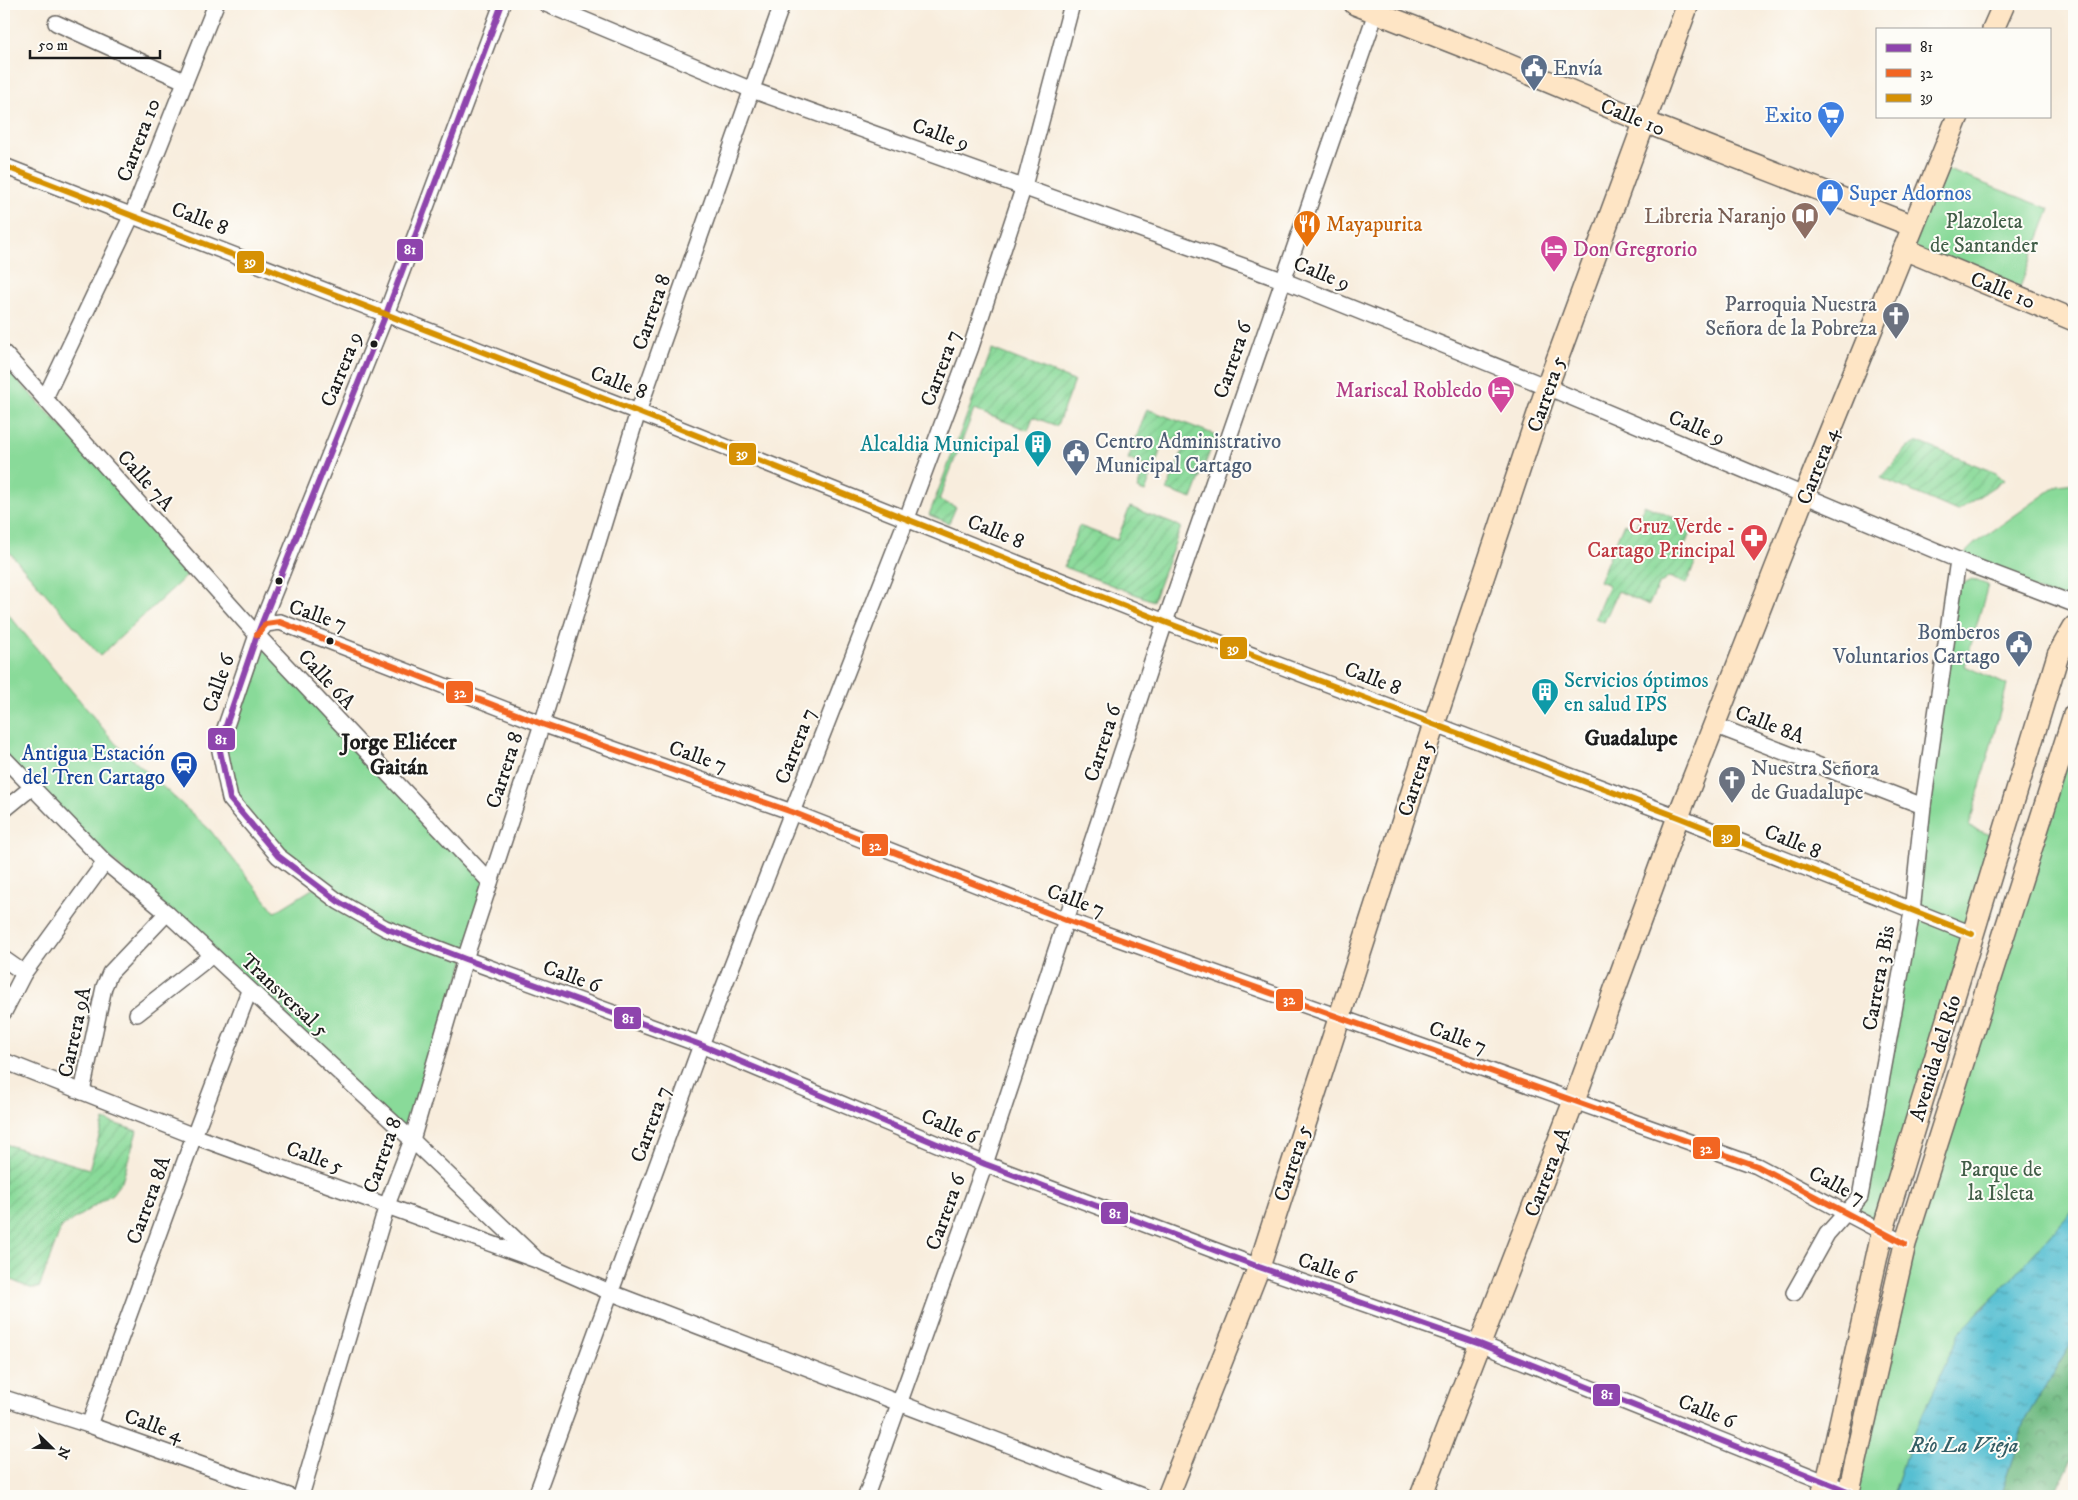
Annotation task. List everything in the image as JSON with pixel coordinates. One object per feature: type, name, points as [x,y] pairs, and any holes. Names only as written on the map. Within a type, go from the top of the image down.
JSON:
[{"type":"main road","name":"Calle 10","points":[[1355,4],[1377,8],[1645,122],[1914,226]]},
{"type":"main road","name":"Carrera 5","points":[[1168,1496],[1259,1267],[1434,724],[1547,387],[1688,4]]},
{"type":"main road","points":[[1994,28],[2004,4]]},
{"type":"main road","name":"Carrera 4","points":[[1678,817],[1804,496],[1957,118]]},
{"type":"main road","name":"Calle 10","points":[[1904,249],[2074,320]]},
{"type":"main road","name":"Avenida del Río","points":[[1824,1489],[1882,1233],[2058,655],[2074,627]]},
{"type":"main road","name":"Avenida del Río","points":[[1849,1494],[1904,1244],[2074,715]]},
{"type":"main road","name":"Carrera 4A","points":[[1421,1496],[1574,1100],[1678,817]]},
{"type":"street","name":"Carrera 10","points":[[45,398],[132,215],[216,4]]},
{"type":"street","name":"Carrera 9","points":[[257,635],[386,314],[502,4]]},
{"type":"street","name":"Calle 9","points":[[546,4],[752,90],[1282,280],[1547,387],[1958,560],[2074,604]]},
{"type":"street","name":"Carrera 8","points":[[301,1496],[387,1205],[412,1140],[465,959],[542,724],[638,412],[782,4]]},
{"type":"street","name":"Carrera 7","points":[[536,1496],[612,1293],[701,1045],[907,518],[971,347],[1024,186],[1072,4]]},
{"type":"street","name":"Carrera 6","points":[[866,1496],[985,1164],[1165,622],[1377,8]]},
{"type":"street","points":[[56,23],[184,81]]},
{"type":"street","name":"Calle 8","points":[[4,166],[638,412],[1165,622],[1678,817],[1912,912],[1972,934]]},
{"type":"street","name":"Calle 7A","points":[[4,353],[257,635]]},
{"type":"street","name":"Carrera 3 Bis","points":[[1794,1293],[1827,1234],[1860,1197],[1912,912],[1923,806],[1958,560]]},
{"type":"street","name":"Calle 7","points":[[257,635],[266,624],[280,622],[542,724],[792,812],[1066,920],[1757,1166],[1904,1244]]},
{"type":"street","name":"Calle 6A","points":[[257,635],[490,882]]},
{"type":"street","name":"Calle 6","points":[[257,635],[219,746],[230,799],[278,856],[338,902],[385,928],[701,1045],[985,1164],[1259,1267],[1480,1344],[1824,1489],[1849,1494]]},
{"type":"street","name":"Calle 8A","points":[[1714,725],[1923,806]]},
{"type":"street","name":"Transversal 5","points":[[4,758],[31,788],[105,862],[167,914],[412,1140],[539,1261]]},
{"type":"street","points":[[4,810],[31,788]]},
{"type":"street","points":[[4,1012],[24,973],[105,862]]},
{"type":"street","name":"Carrera 9A","points":[[82,1092],[104,988],[110,973],[167,914]]},
{"type":"street","points":[[137,1014],[212,956]]},
{"type":"street","points":[[4,959],[24,973]]},
{"type":"street","name":"Carrera 8A","points":[[89,1425],[249,991]]},
{"type":"street","name":"Calle 5","points":[[4,1061],[194,1136],[539,1261],[612,1293],[1142,1496]]},
{"type":"street","name":"Calle 4","points":[[4,1398],[89,1425],[289,1496]]},
{"type":"green space","name":"Plazoleta de Santander","points":[[1938,166],[2050,209],[2017,295],[1904,249]]},
{"type":"green space","points":[[992,349],[1074,381],[1057,426],[1033,417],[1028,430],[974,410],[939,500],[956,507],[949,523],[929,515]]},
{"type":"green space","points":[[4,366],[196,567],[100,656],[4,546]]},
{"type":"green space","points":[[1147,409],[1216,435],[1192,499],[1167,490],[1185,445],[1166,437],[1145,492],[1137,489],[1145,466],[1128,459]]},
{"type":"green space","points":[[1918,442],[1996,473],[2004,480],[1957,511],[1881,478],[1907,448]]},
{"type":"green space","points":[[2074,483],[2074,604],[1958,560],[1974,544],[2058,485]]},
{"type":"green space","points":[[1644,505],[1693,526],[1683,550],[1698,556],[1686,584],[1669,577],[1658,585],[1649,605],[1618,591],[1604,622],[1595,618],[1609,585],[1599,581],[1624,523],[1635,528]]},
{"type":"green space","points":[[1130,507],[1181,527],[1153,601],[1064,567],[1079,526],[1117,540]]},
{"type":"green space","points":[[1972,579],[1988,585],[1965,666],[2007,685],[1969,827],[2002,839],[1882,1233],[1846,1214],[1860,1197],[1912,912],[1954,588]]},
{"type":"green space","points":[[4,609],[115,743],[210,830],[275,912],[317,886],[230,799],[219,746],[257,635],[490,882],[407,1136],[4,758]]},
{"type":"green space","name":"Parque de la Isleta","points":[[2074,715],[2074,1209],[2002,1289],[1980,1310],[1910,1443],[1893,1496],[1862,1496],[1850,1492],[1905,1244]]},
{"type":"green space","points":[[104,1120],[137,1131],[122,1181],[112,1194],[61,1228],[39,1288],[30,1288],[4,1277],[4,1142],[8,1145],[89,1169]]},
{"type":"green space","points":[[2074,1338],[2074,1452],[2054,1496],[2000,1496],[2026,1418]]},
{"type":"water","name":"Río La Vieja","points":[[2074,1209],[2074,1338],[2026,1418],[2000,1496],[1893,1496],[1910,1443],[1960,1332],[2002,1289]]},
{"type":"transit line","name":"81","points":[[502,4],[386,314],[257,635],[219,746],[230,799],[278,856],[339,902],[385,928],[701,1045],[985,1164],[1259,1267],[1480,1344],[1850,1492]]},
{"type":"transit line","name":"39","points":[[4,166],[638,412],[1165,622],[1678,817],[1972,934]]},
{"type":"transit line","name":"32","points":[[257,635],[266,624],[280,622],[542,724],[792,812],[1066,920],[1757,1166],[1905,1244]]},
{"type":"place","name":"Envía","points":[[1534,92]]},
{"type":"place","name":"Exito","points":[[1831,139]]},
{"type":"place","name":"Super Adornos","points":[[1830,217]]},
{"type":"place","name":"Libreria Naranjo","points":[[1805,240]]},
{"type":"place","name":"Mayapurita","points":[[1307,248]]},
{"type":"place","name":"Don Gregrorio","points":[[1554,273]]},
{"type":"place","name":"Parroquia Nuestra Señora de la Pobreza","points":[[1896,340]]},
{"type":"place","name":"Mariscal Robledo","points":[[1501,414]]},
{"type":"place","name":"Alcaldia Municipal","points":[[1038,468]]},
{"type":"place","name":"Centro Administrativo Municipal Cartago","points":[[1076,477]]},
{"type":"place","name":"Cruz Verde - Cartago Principal","points":[[1754,562]]},
{"type":"place","name":"Bomberos Voluntarios Cartago","points":[[2019,668]]},
{"type":"place","name":"Servicios óptimos en salud IPS","points":[[1545,716]]},
{"type":"place","name":"Antigua Estación del Tren Cartago","points":[[184,789]]},
{"type":"place","name":"Nuestra Señora de Guadalupe","points":[[1732,804]]},
{"type":"district","name":"Guadalupe","points":[[1631,737]]},
{"type":"district","name":"Jorge Eliécer Gaitán","points":[[399,754]]}]
